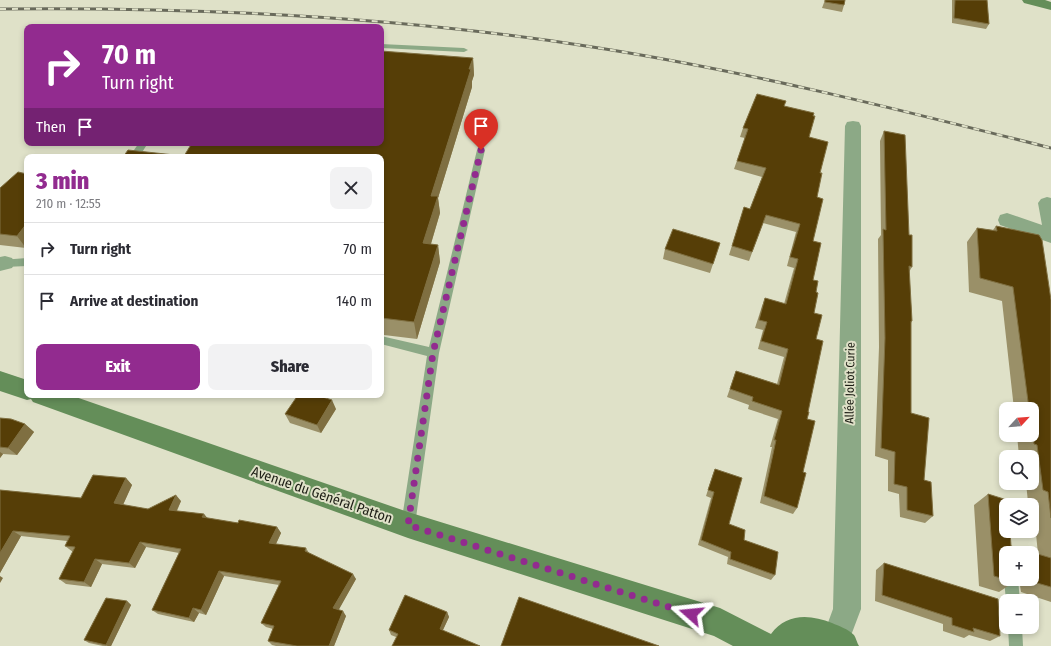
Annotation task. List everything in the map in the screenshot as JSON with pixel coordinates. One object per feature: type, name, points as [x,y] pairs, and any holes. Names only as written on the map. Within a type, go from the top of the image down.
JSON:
[{"type":"main road","points":[[1029,0],[1051,6]]},
{"type":"main road","points":[[0,381],[24,389]]},
{"type":"main road","name":"Avenue du Général Patton","points":[[49,398],[408,525],[720,623],[763,646]]},
{"type":"main road","points":[[780,646],[783,641],[793,633],[806,630],[821,632],[840,642]]},
{"type":"street","name":"Allée Joliot Curie","points":[[840,642],[847,609],[853,126]]},
{"type":"street","points":[[1047,203],[1051,226]]},
{"type":"street","points":[[1007,220],[1051,236]]},
{"type":"lane","points":[[384,46],[464,50]]},
{"type":"lane","points":[[408,525],[433,353],[481,150]]},
{"type":"lane","points":[[3,263],[24,262]]},
{"type":"lane","points":[[384,341],[433,353]]},
{"type":"lane","points":[[1015,634],[1016,646]]},
{"type":"building","points":[[825,0],[845,0],[844,5],[825,2]]},
{"type":"building","points":[[955,0],[987,0],[989,24],[954,18]]},
{"type":"building","points":[[384,51],[473,58],[469,69],[471,69],[431,196],[438,196],[423,243],[438,245],[414,322],[384,318],[384,154],[185,154],[190,146],[384,146]]},
{"type":"building","points":[[757,94],[786,101],[784,106],[814,113],[813,116],[815,116],[809,137],[828,142],[820,173],[822,173],[817,197],[823,199],[813,241],[821,243],[813,280],[818,281],[816,292],[818,293],[814,313],[822,315],[816,339],[823,341],[807,419],[815,421],[803,472],[806,473],[797,508],[764,496],[776,440],[774,440],[782,411],[752,401],[753,397],[730,389],[736,371],[779,385],[788,349],[761,341],[767,322],[759,320],[765,298],[786,304],[798,259],[790,257],[800,224],[766,215],[752,252],[732,246],[744,207],[750,209],[766,168],[737,161],[748,129],[743,128]]},
{"type":"building","points":[[884,131],[905,135],[909,235],[912,235],[912,267],[909,266],[912,321],[911,413],[929,418],[924,480],[931,482],[933,516],[907,510],[907,487],[894,484],[895,452],[881,448],[885,338],[883,229],[886,230]]},
{"type":"building","points":[[128,150],[165,154],[125,154]]},
{"type":"building","points":[[18,172],[24,173],[24,227],[17,236],[0,234],[0,188]]},
{"type":"building","points":[[996,226],[1039,235],[1042,240],[1051,300],[1051,518],[1048,492],[1043,490],[1039,450],[1034,442],[1039,442],[1039,402],[1028,402],[1013,287],[980,278],[977,228],[997,231]]},
{"type":"building","points":[[673,229],[720,243],[713,264],[665,249]]},
{"type":"building","points":[[296,398],[326,398],[332,400],[317,425],[285,414]]},
{"type":"building","points":[[0,418],[11,419],[25,424],[8,448],[0,447]]},
{"type":"building","points":[[715,469],[742,478],[729,524],[745,530],[744,540],[778,552],[775,575],[730,559],[731,552],[701,540],[714,492],[708,490]]},
{"type":"building","points":[[93,475],[126,478],[114,503],[148,509],[176,495],[169,510],[204,514],[202,517],[238,523],[239,520],[277,527],[269,543],[306,548],[305,551],[353,574],[333,608],[343,611],[329,646],[297,646],[268,641],[274,626],[261,623],[281,581],[219,571],[201,610],[193,608],[189,618],[152,610],[181,549],[140,542],[129,563],[95,559],[84,582],[59,579],[75,547],[65,546],[70,536],[13,531],[0,553],[0,490],[81,498]]},
{"type":"building","points":[[988,494],[1001,498],[999,498],[999,538],[1010,538],[1011,546],[999,546],[999,578],[994,576]]},
{"type":"building","points":[[1039,554],[1051,558],[1051,587],[1039,584]]},
{"type":"building","points":[[884,563],[998,599],[1000,636],[973,628],[974,632],[952,625],[952,618],[882,595]]},
{"type":"building","points":[[405,595],[447,612],[440,629],[480,646],[392,646],[398,634],[389,630]]},
{"type":"building","points":[[519,597],[659,646],[501,646]]},
{"type":"building","points":[[106,598],[127,601],[106,645],[84,640]]},
{"type":"railway","points":[[0,9],[220,12],[367,21],[440,27],[513,36],[645,56],[820,91],[1051,148]]},
{"type":"route","points":[[481,150],[433,353],[408,525],[691,614]]}]
